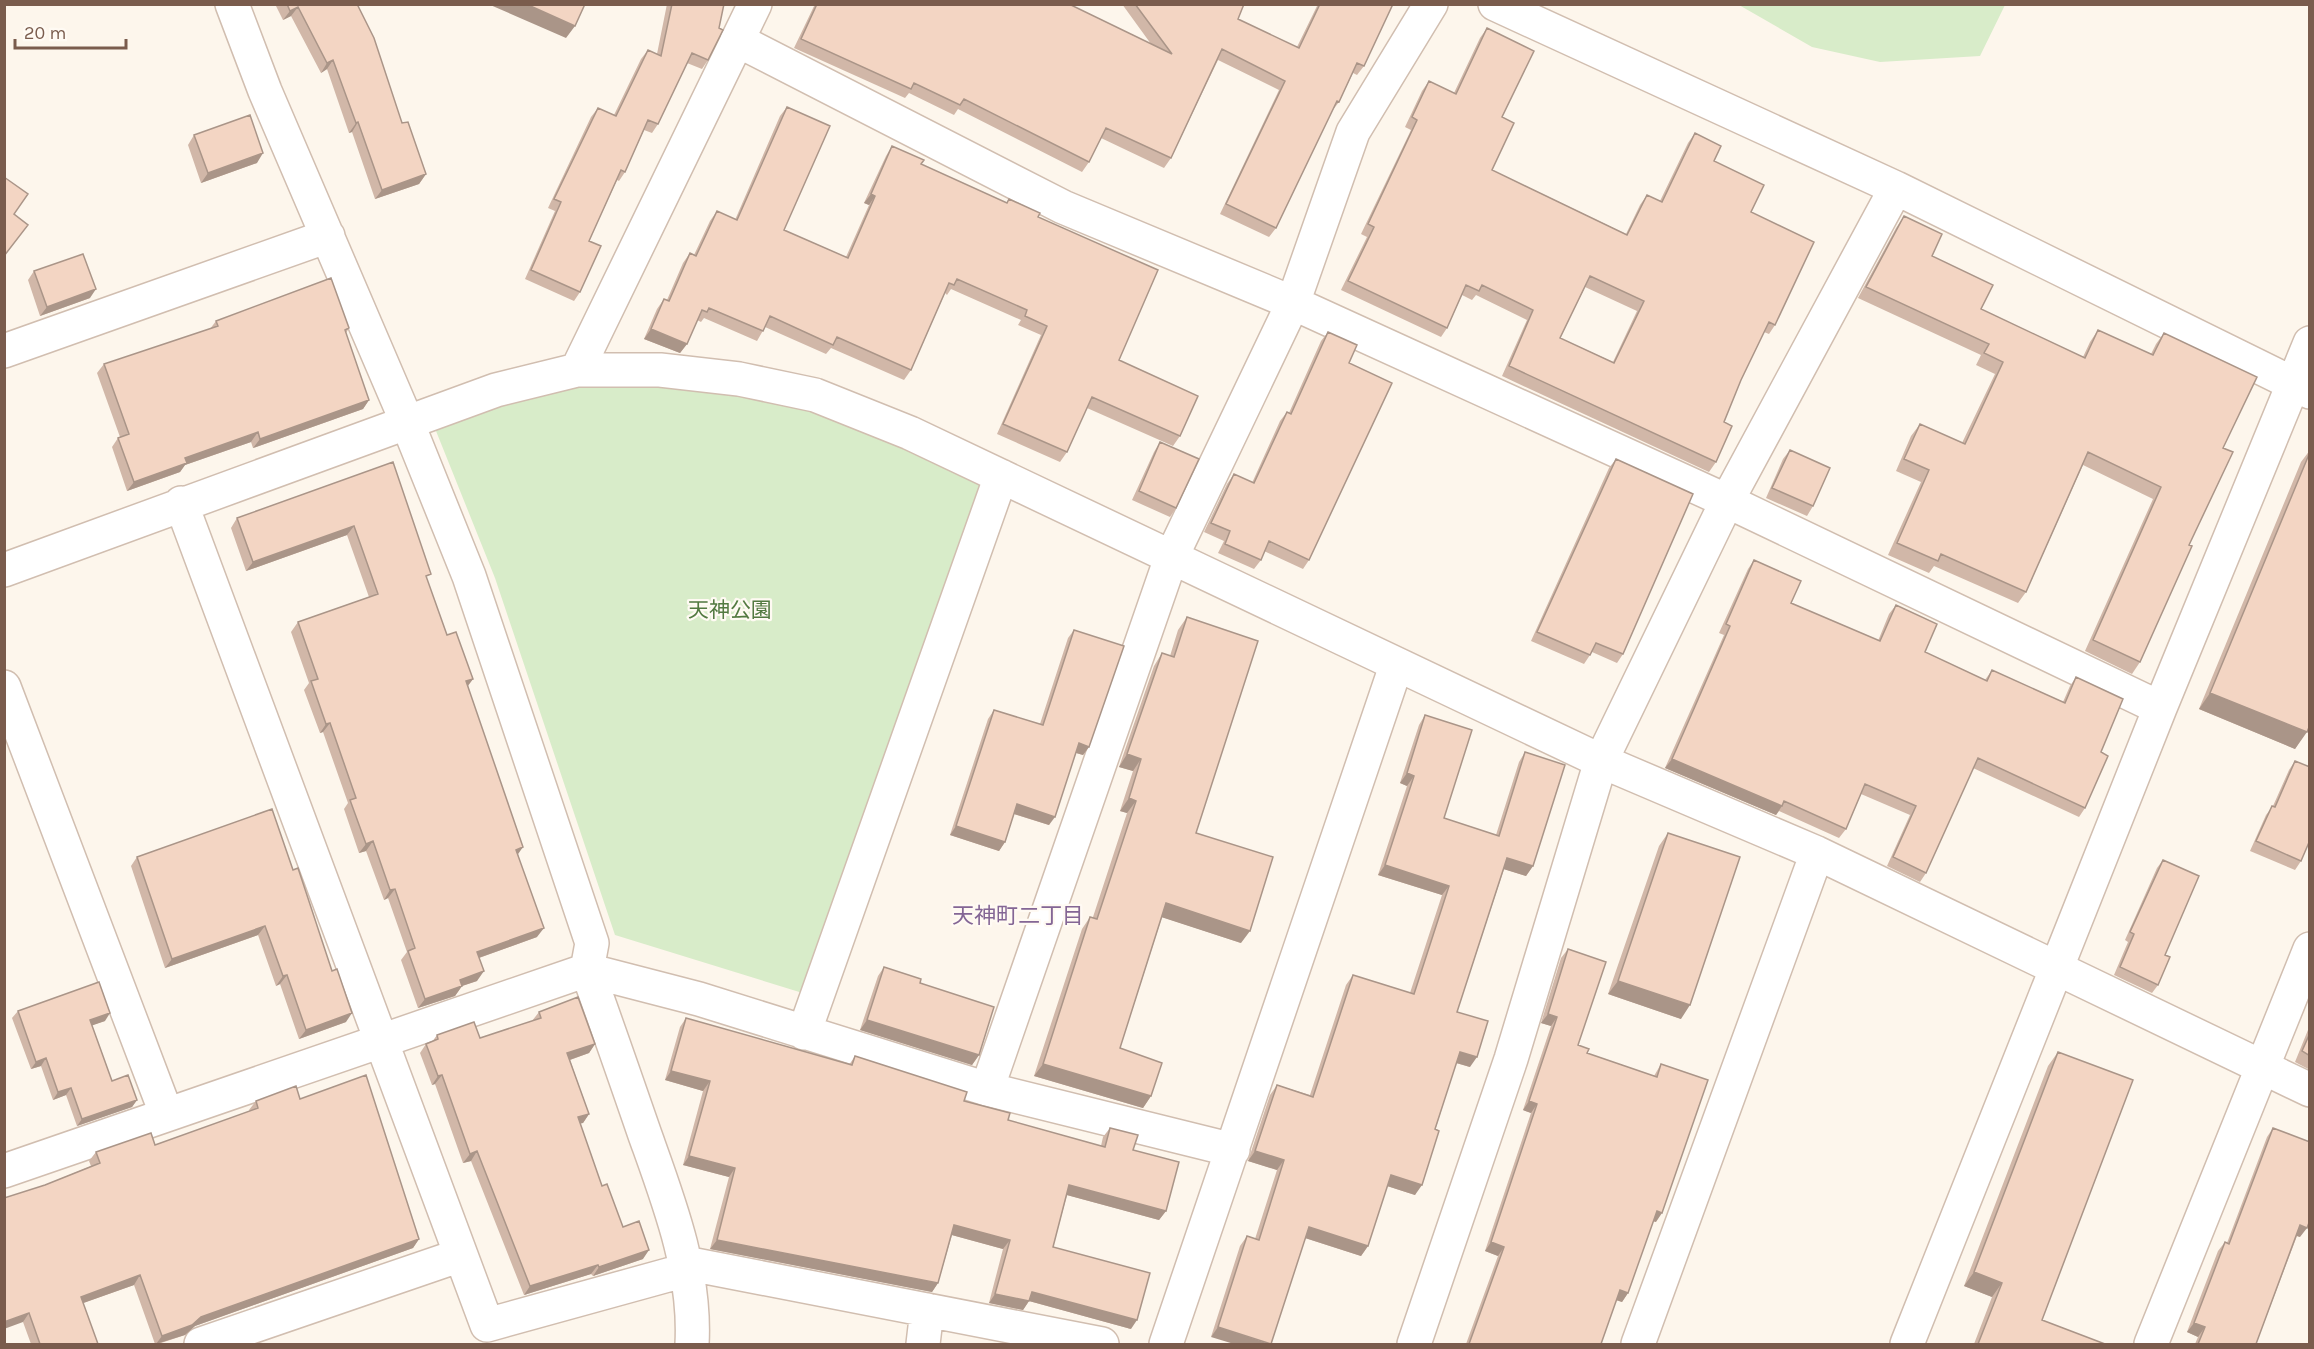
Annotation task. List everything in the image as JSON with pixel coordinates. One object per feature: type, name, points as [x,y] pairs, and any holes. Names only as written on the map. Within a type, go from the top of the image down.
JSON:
[{"type":"street","points":[[232,4],[265,91],[407,422],[470,576],[592,943],[587,970],[666,1194],[692,1298],[692,1344]]},
{"type":"street","points":[[577,370],[755,4]]},
{"type":"street","points":[[987,1089],[1171,558],[1293,303],[1353,132],[1431,4]]},
{"type":"street","points":[[1495,4],[1896,188],[2301,387]]},
{"type":"street","points":[[737,40],[1063,207],[1293,303],[1727,501],[2160,708]]},
{"type":"street","points":[[1414,1344],[1511,1059],[1601,761],[1727,501],[1896,188]]},
{"type":"street","points":[[4,351],[327,236]]},
{"type":"street","points":[[1907,1344],[2160,708],[2301,387],[2310,343]]},
{"type":"street","points":[[4,570],[181,503],[496,390],[577,370],[660,370],[739,379],[815,395],[910,433],[1396,666],[1601,761],[1817,853],[2310,1090]]},
{"type":"street","points":[[804,1034],[1001,476]]},
{"type":"street","points":[[181,503],[487,1325],[685,1266],[1102,1344]]},
{"type":"street","points":[[1166,1344],[1396,666]]},
{"type":"street","points":[[4,687],[166,1113]]},
{"type":"street","points":[[1638,1344],[1817,853]]},
{"type":"street","points":[[2151,1344],[2310,949]]},
{"type":"street","points":[[4,1171],[166,1113],[587,970],[699,999],[804,1034],[987,1089],[1233,1150]]},
{"type":"street","points":[[201,1344],[460,1255]]},
{"type":"street","points":[[923,1344],[927,1310]]},
{"type":"green space","points":[[1739,5],[2005,5],[1980,56],[1880,62],[1812,47]]},
{"type":"green space","name":"天神公園","points":[[600,382],[669,382],[711,387],[795,406],[877,434],[997,481],[822,999],[615,935],[495,578],[434,426],[504,401]]},
{"type":"building","points":[[287,4],[357,4],[374,38],[402,123],[408,122],[426,174],[382,190],[333,60],[327,63],[298,7],[290,11]]},
{"type":"building","points":[[526,4],[585,4],[575,26]]},
{"type":"building","points":[[672,4],[724,4],[719,28],[723,30],[708,60],[692,53],[658,124],[648,120],[625,172],[621,170],[589,241],[601,246],[580,292],[531,270],[561,202],[554,199],[598,108],[616,116],[648,50],[661,56]]},
{"type":"building","points":[[817,4],[1069,4],[1172,54],[1135,4],[1244,4],[1238,19],[1299,48],[1320,4],[1393,4],[1364,66],[1357,63],[1339,102],[1337,101],[1276,228],[1226,204],[1285,81],[1222,49],[1171,158],[1106,128],[1089,162],[964,99],[960,105],[914,83],[911,89],[801,39]]},
{"type":"building","points":[[1487,28],[1534,51],[1502,117],[1514,123],[1492,170],[1627,235],[1647,195],[1662,202],[1695,133],[1721,146],[1714,161],[1764,185],[1751,212],[1814,242],[1775,325],[1769,322],[1741,380],[1724,422],[1732,426],[1716,462],[1509,366],[1533,310],[1482,285],[1479,291],[1466,285],[1447,328],[1348,281],[1374,227],[1368,224],[1417,120],[1412,117],[1429,81],[1456,94]],"holes":[[[1590,276],[1644,301],[1614,363],[1560,338]]]},
{"type":"building","points":[[787,107],[830,126],[784,230],[848,258],[875,196],[871,194],[892,146],[924,160],[921,164],[1007,203],[1009,199],[1040,213],[1038,217],[1158,270],[1119,360],[1198,396],[1180,436],[1092,397],[1067,452],[1003,424],[1047,326],[1025,316],[1027,310],[957,279],[954,285],[949,283],[911,370],[837,337],[833,345],[770,316],[763,331],[709,308],[707,312],[702,310],[687,344],[651,329],[664,299],[669,301],[690,253],[696,256],[717,211],[737,220]]},
{"type":"building","points":[[250,115],[263,153],[208,173],[194,135]]},
{"type":"building","points":[[4,177],[28,194],[14,214],[28,225],[4,256]]},
{"type":"building","points":[[1904,216],[1942,234],[1932,256],[1993,285],[1981,309],[2085,358],[2098,330],[2153,355],[2164,333],[2257,377],[2223,448],[2233,452],[2189,545],[2192,546],[2140,662],[2093,640],[2161,487],[2088,452],[2026,592],[1941,554],[1938,561],[1897,543],[1929,470],[1904,459],[1920,424],[1965,444],[2003,362],[1984,353],[1989,344],[1866,287]]},
{"type":"building","points":[[83,254],[96,289],[47,307],[34,271]]},
{"type":"building","points":[[331,278],[349,328],[345,330],[369,400],[260,439],[258,432],[185,458],[187,463],[134,482],[118,438],[129,434],[104,364],[218,326],[216,321]]},
{"type":"building","points":[[1328,332],[1357,345],[1349,363],[1392,383],[1309,560],[1269,541],[1261,560],[1225,544],[1230,531],[1211,523],[1234,474],[1254,483],[1287,412],[1291,414]]},
{"type":"building","points":[[1160,442],[1199,459],[1176,508],[1139,491]]},
{"type":"building","points":[[1790,450],[1830,468],[1813,506],[1772,488]]},
{"type":"building","points":[[2310,452],[2310,725],[2307,732],[2210,693]]},
{"type":"building","points":[[1616,459],[1693,494],[1623,654],[1596,643],[1590,655],[1537,632]]},
{"type":"building","points":[[393,462],[431,574],[426,576],[447,635],[456,632],[473,679],[466,681],[523,847],[516,850],[544,928],[477,952],[484,971],[460,980],[462,986],[425,999],[408,951],[415,948],[395,889],[390,890],[373,841],[366,844],[350,800],[356,798],[330,723],[326,724],[311,681],[318,679],[298,622],[378,594],[354,526],[253,562],[237,518]]},
{"type":"building","points":[[1754,560],[1801,581],[1791,603],[1880,641],[1896,605],[1937,624],[1925,652],[1987,681],[1992,670],[2065,703],[2076,677],[2123,699],[2101,752],[2108,756],[2085,808],[1978,758],[1926,873],[1893,857],[1916,806],[1865,784],[1846,829],[1784,801],[1782,806],[1672,759],[1730,626],[1726,624]]},
{"type":"building","points":[[1187,617],[1258,641],[1196,833],[1273,857],[1250,931],[1166,903],[1120,1048],[1162,1063],[1151,1096],[1043,1064],[1090,917],[1097,919],[1136,801],[1129,798],[1141,759],[1127,754],[1162,653],[1174,657]]},
{"type":"building","points":[[1074,630],[1124,646],[1089,747],[1079,743],[1055,817],[1017,804],[1005,842],[956,826],[994,710],[1043,725]]},
{"type":"building","points":[[1425,715],[1472,730],[1444,818],[1499,836],[1525,752],[1565,765],[1533,866],[1507,858],[1457,1012],[1488,1021],[1477,1057],[1460,1052],[1435,1129],[1439,1131],[1422,1185],[1391,1175],[1368,1246],[1309,1227],[1271,1344],[1218,1327],[1247,1236],[1259,1240],[1284,1160],[1255,1151],[1277,1085],[1313,1097],[1353,975],[1414,994],[1449,886],[1385,865],[1414,776],[1407,773]]},
{"type":"building","points":[[2295,761],[2310,767],[2310,840],[2301,861],[2256,841],[2272,806],[2275,807]]},
{"type":"building","points":[[272,809],[293,870],[298,868],[332,971],[337,969],[352,1013],[306,1030],[287,975],[283,976],[265,926],[172,959],[137,857]]},
{"type":"building","points":[[1668,833],[1740,857],[1690,1005],[1618,981]]},
{"type":"building","points":[[2163,860],[2199,876],[2165,955],[2170,957],[2158,985],[2120,967],[2134,934],[2130,932]]},
{"type":"building","points":[[1568,949],[1606,962],[1578,1045],[1589,1049],[1587,1053],[1657,1077],[1661,1064],[1708,1080],[1662,1213],[1657,1211],[1628,1293],[1620,1290],[1601,1344],[1469,1344],[1504,1247],[1491,1242],[1537,1104],[1529,1101],[1557,1017],[1548,1014]]},
{"type":"building","points":[[884,967],[921,979],[920,983],[994,1007],[979,1055],[867,1020]]},
{"type":"building","points":[[99,982],[110,1013],[90,1020],[112,1081],[128,1075],[137,1100],[82,1119],[71,1088],[58,1092],[46,1058],[36,1062],[18,1011]]},
{"type":"building","points":[[578,997],[595,1044],[567,1053],[589,1114],[578,1117],[602,1186],[607,1184],[623,1227],[639,1221],[649,1250],[530,1286],[477,1151],[470,1154],[442,1075],[438,1076],[426,1044],[438,1039],[437,1035],[474,1022],[480,1038],[541,1018],[539,1012]]},
{"type":"building","points":[[686,1018],[852,1065],[855,1056],[967,1092],[964,1101],[1010,1113],[1008,1120],[1105,1147],[1110,1128],[1138,1135],[1133,1150],[1179,1162],[1166,1211],[1069,1185],[1053,1247],[1150,1273],[1137,1320],[1032,1292],[1029,1301],[995,1294],[1010,1240],[954,1225],[938,1283],[717,1240],[735,1168],[689,1156],[710,1081],[671,1071]]},
{"type":"building","points":[[2310,1033],[2310,1056],[2302,1051]]},
{"type":"building","points":[[2058,1052],[2133,1080],[2042,1320],[2105,1344],[1978,1344],[2002,1283],[1974,1272]]},
{"type":"building","points":[[366,1075],[419,1239],[201,1317],[192,1325],[162,1336],[140,1275],[81,1297],[98,1344],[40,1344],[29,1313],[4,1322],[4,1198],[45,1185],[100,1163],[96,1152],[151,1133],[155,1145],[258,1108],[256,1101],[296,1086],[300,1099]]},
{"type":"building","points":[[2273,1128],[2310,1142],[2310,1220],[2307,1228],[2300,1225],[2256,1344],[2198,1344],[2205,1327],[2194,1323],[2225,1242],[2229,1244]]},
{"type":"district","name":"天神町二丁目","points":[[1018,916]]}]
